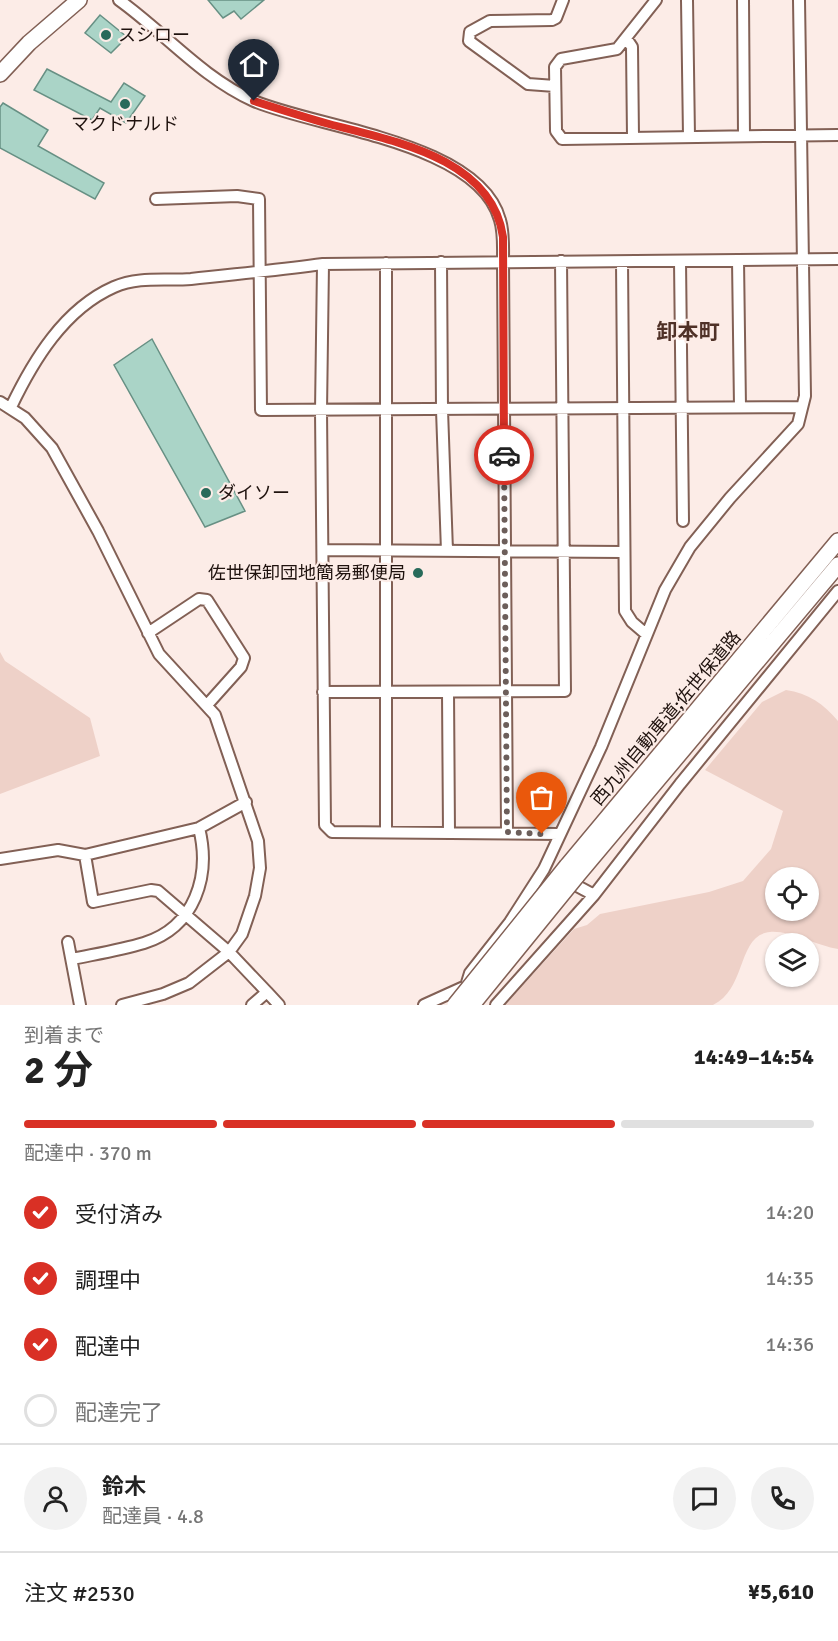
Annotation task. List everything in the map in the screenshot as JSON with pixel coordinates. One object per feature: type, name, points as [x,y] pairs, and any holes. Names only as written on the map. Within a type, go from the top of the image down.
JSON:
[{"type":"highway","points":[[0,74],[29,43],[79,0]]},
{"type":"highway","name":"西九州自動車道;佐世保道路","points":[[472,1005],[572,872],[838,541]]},
{"type":"highway","name":"西九州自動車道;佐世保道路","points":[[455,1005],[838,565]]},
{"type":"street","points":[[119,0],[210,77],[254,101],[414,149],[458,170],[492,201],[500,219],[503,261],[507,832]]},
{"type":"street","points":[[555,86],[528,84],[469,41],[471,32],[490,21],[552,20],[563,0]]},
{"type":"street","points":[[656,0],[617,50],[561,59],[555,68],[555,86],[556,131],[562,139],[838,135]]},
{"type":"street","points":[[687,0],[689,136]]},
{"type":"street","points":[[743,0],[744,135]]},
{"type":"street","points":[[424,1005],[466,986],[470,973],[510,922],[544,869],[601,747],[665,590],[690,547],[730,498],[798,424],[805,396],[799,0]]},
{"type":"street","points":[[626,39],[632,47],[633,137]]},
{"type":"street","points":[[156,199],[237,196],[259,199],[261,410],[802,407]]},
{"type":"street","points":[[11,407],[27,374],[41,353],[79,311],[112,288],[136,280],[261,273],[323,264],[838,259]]},
{"type":"street","points":[[738,260],[740,407]]},
{"type":"street","points":[[323,692],[566,690],[561,261]]},
{"type":"street","points":[[680,261],[683,521]]},
{"type":"street","points":[[441,262],[442,410],[447,551]]},
{"type":"street","points":[[622,262],[622,552],[625,611],[632,622],[646,634]]},
{"type":"street","points":[[386,263],[384,410],[386,831]]},
{"type":"street","points":[[323,264],[321,411],[325,825],[332,832],[560,834]]},
{"type":"street","points":[[0,402],[11,407],[38,429],[52,448],[98,531],[148,633],[169,668],[207,705],[220,726],[258,841],[260,868],[248,917],[229,952],[189,983],[163,994],[122,1005]]},
{"type":"street","points":[[323,550],[622,552]]},
{"type":"street","points":[[496,1005],[594,895],[680,784],[838,591]]},
{"type":"street","points":[[148,633],[199,598],[207,600],[244,658],[241,668],[207,705]]},
{"type":"street","points":[[448,692],[449,832]]},
{"type":"street","points":[[0,859],[58,850],[85,855],[199,828],[246,802]]},
{"type":"street","points":[[72,959],[144,943],[163,935],[186,913],[199,895],[204,875],[204,849],[199,828]]},
{"type":"street","points":[[85,855],[93,902],[151,890],[158,891],[229,952],[279,1005]]},
{"type":"street","points":[[544,869],[594,895]]},
{"type":"street","points":[[68,942],[80,1005]]},
{"type":"street","points":[[466,986],[482,1005]]},
{"type":"street","points":[[252,1005],[267,992]]},
{"type":"shaded area","points":[[0,652],[5,661],[90,718],[100,756],[0,794]]},
{"type":"shaded area","points":[[786,690],[815,700],[838,721],[838,949],[819,944],[819,933],[770,932],[759,935],[746,952],[732,987],[713,1005],[505,1005],[574,929],[587,925],[600,914],[709,892],[743,881],[771,849],[783,811],[705,770],[762,702]]},
{"type":"building","points":[[208,0],[264,0],[241,19],[234,11],[223,18]]},
{"type":"building","name":"スシロー","points":[[100,15],[127,37],[111,53],[85,33]]},
{"type":"building","points":[[47,69],[111,102],[124,83],[145,96],[126,123],[100,108],[92,120],[34,90]]},
{"type":"building","points":[[3,103],[48,130],[38,146],[104,183],[95,199],[0,148],[0,107]]},
{"type":"building","points":[[152,339],[245,511],[205,527],[114,365]]},
{"type":"way so far","points":[[504,455],[507,832],[542,834]]},
{"type":"place","name":"スシロー","points":[[106,35]]},
{"type":"place","name":"マクドナルド","points":[[125,104]]},
{"type":"place","name":"ダイソー","points":[[206,493]]},
{"type":"place","name":"佐世保卸団地簡易郵便局","points":[[418,573]]},
{"type":"district","name":"卸本町","points":[[688,332]]},
{"type":"route","points":[[254,101],[302,117],[374,136],[437,158],[458,170],[492,201],[500,219],[503,237],[504,455]]}]
